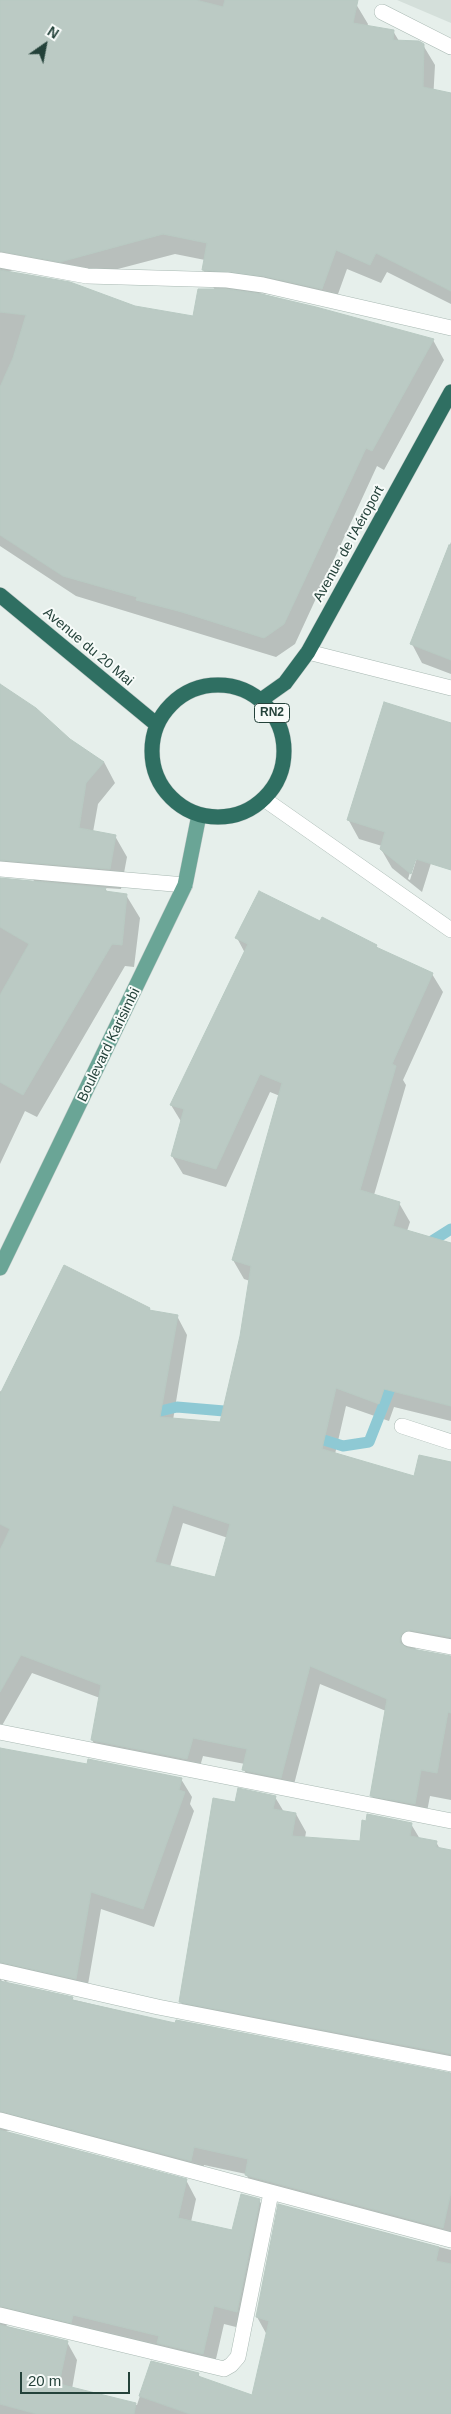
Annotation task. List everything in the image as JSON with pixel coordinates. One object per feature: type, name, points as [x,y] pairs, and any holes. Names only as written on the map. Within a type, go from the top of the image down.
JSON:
[{"type":"highway","name":"Avenue de l'Aéroport","points":[[261,700],[286,683],[308,652],[451,392]]},
{"type":"highway","name":"Avenue du 20 Mai","points":[[0,595],[156,724]]},
{"type":"highway","name":"RN2","points":[[211,684],[229,685],[246,690],[261,700],[275,718],[281,731],[284,760],[277,782],[264,799],[250,810],[234,816],[216,818],[199,815],[173,799],[163,789],[153,769],[151,746],[156,724],[165,709],[178,697],[194,688],[211,684]]},
{"type":"main road","name":"Boulevard Karisimbi","points":[[0,1268],[185,885],[199,815]]},
{"type":"street","points":[[382,12],[451,46]]},
{"type":"street","points":[[0,260],[87,276],[227,280],[263,285],[451,328]]},
{"type":"street","points":[[308,652],[451,688]]},
{"type":"street","points":[[264,799],[451,930]]},
{"type":"street","points":[[0,869],[185,885]]},
{"type":"street","points":[[402,1426],[451,1442]]},
{"type":"street","points":[[409,1639],[451,1647]]},
{"type":"street","points":[[0,1732],[451,1821]]},
{"type":"street","points":[[0,1970],[158,2007],[451,2064]]},
{"type":"street","points":[[0,2120],[451,2240]]},
{"type":"street","points":[[0,2315],[224,2369],[231,2365],[238,2356],[271,2193]]},
{"type":"shaded area","points":[[397,0],[451,0],[451,23]]},
{"type":"building","points":[[0,0],[196,0],[223,7],[225,0],[358,0],[353,23],[394,30],[393,40],[419,41],[424,44],[423,87],[451,93],[451,291],[376,253],[370,265],[336,250],[322,289],[264,276],[202,270],[207,243],[163,234],[60,262],[0,251]]},
{"type":"building","points":[[0,270],[70,282],[135,306],[193,316],[198,289],[226,289],[261,294],[434,339],[372,451],[366,448],[284,624],[264,638],[182,612],[136,600],[137,597],[63,576],[0,535],[0,387],[13,358],[26,315],[0,312]]},
{"type":"building","points":[[449,545],[451,545],[451,660],[410,644]]},
{"type":"building","points":[[0,684],[36,708],[70,739],[104,762],[86,783],[79,828],[116,835],[110,869],[0,860]]},
{"type":"building","points":[[384,702],[451,723],[451,870],[416,859],[411,874],[380,849],[385,832],[347,820]]},
{"type":"building","points":[[0,878],[106,888],[105,891],[127,894],[122,945],[112,944],[23,1095],[0,1082],[0,995],[29,944],[0,927]]},
{"type":"building","points":[[259,891],[320,921],[322,917],[377,945],[376,947],[433,973],[392,1064],[396,1066],[360,1190],[400,1202],[393,1226],[451,1243],[451,1406],[384,1389],[379,1404],[336,1388],[322,1449],[414,1476],[419,1455],[451,1462],[451,1637],[410,1630],[402,1633],[400,1638],[400,1643],[407,1648],[451,1656],[451,1713],[448,1712],[437,1773],[421,1770],[415,1804],[370,1796],[387,1699],[310,1666],[281,1778],[242,1770],[247,1749],[193,1738],[187,1759],[91,1740],[101,1685],[21,1655],[0,1692],[0,1550],[10,1529],[0,1524],[0,1394],[64,1265],[150,1308],[149,1310],[178,1315],[160,1417],[220,1422],[240,1336],[251,1266],[232,1260],[282,1083],[260,1074],[216,1169],[171,1156],[184,1109],[170,1105],[248,944],[235,938]],"holes":[[[173,1505],[230,1524],[215,1577],[155,1562]]]},
{"type":"building","points":[[0,1748],[87,1764],[88,1759],[182,1778],[179,1790],[185,1792],[143,1909],[91,1892],[76,1979],[0,1962]]},
{"type":"building","points":[[238,1788],[276,1796],[273,1809],[296,1813],[292,1836],[360,1841],[362,1820],[366,1821],[367,1814],[412,1823],[410,1836],[437,1841],[436,1847],[451,1850],[451,2054],[179,2002],[213,1798],[235,1802]]},
{"type":"building","points":[[0,1981],[73,1997],[72,2000],[175,2023],[176,2020],[451,2073],[451,2192],[443,2228],[245,2175],[248,2159],[194,2147],[191,2161],[0,2111]]},
{"type":"building","points":[[0,2130],[187,2179],[178,2218],[232,2230],[241,2194],[260,2199],[237,2312],[214,2306],[203,2354],[157,2343],[159,2336],[73,2315],[71,2323],[0,2306]]},
{"type":"building","points":[[278,2204],[439,2247],[436,2261],[451,2264],[451,2414],[190,2414],[139,2396],[151,2361],[199,2373],[198,2376],[252,2395],[269,2321],[256,2317]]},
{"type":"building","points":[[0,2325],[68,2341],[59,2384],[136,2403],[134,2414],[37,2414],[0,2404]]},
{"type":"waterway","points":[[430,1250],[432,1241],[451,1229]]},
{"type":"waterway","points":[[311,1436],[343,1446],[369,1442],[395,1376]]},
{"type":"waterway","points":[[148,1414],[177,1407],[236,1412]]}]
